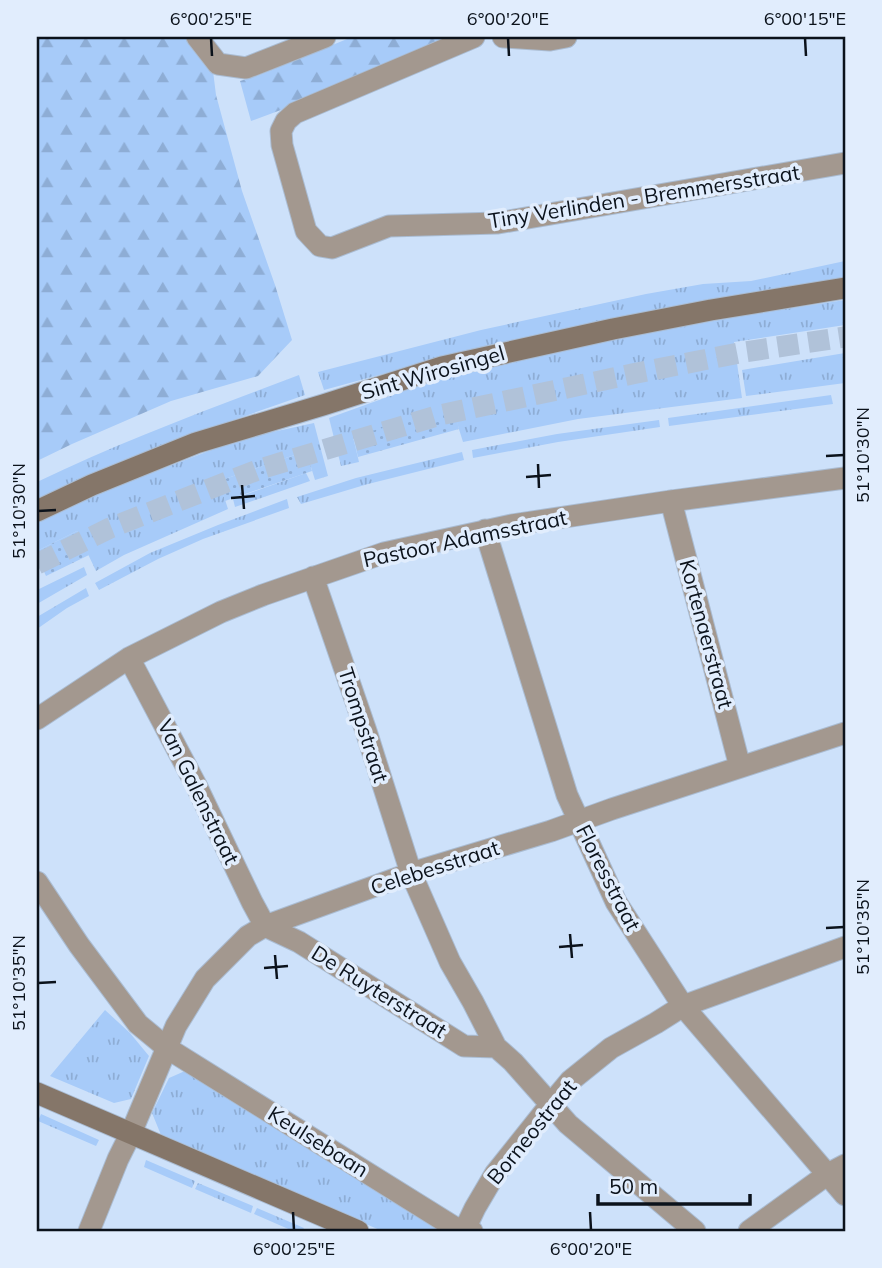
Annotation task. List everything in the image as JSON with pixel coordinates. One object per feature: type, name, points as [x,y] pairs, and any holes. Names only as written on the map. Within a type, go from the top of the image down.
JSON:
[{"type":"street","points":[[197,37],[218,64],[246,68],[325,37]]},
{"type":"street","name":"Tiny Verlinden - Bremmersstraat","points":[[474,37],[295,113],[286,121],[281,131],[282,145],[306,231],[320,246],[341,246],[388,226],[498,223],[845,163]]},
{"type":"street","points":[[503,37],[550,40],[566,37]]},
{"type":"street","name":"Sint Wirosingel","points":[[37,511],[92,485],[196,443],[442,367],[712,310],[845,288]]},
{"type":"street","name":"Pastoor Adamsstraat","points":[[37,719],[129,658],[221,612],[384,553],[512,525],[845,479]]},
{"type":"street","name":"Kortenaerstraat","points":[[671,501],[740,767]]},
{"type":"street","name":"Floresstraat","points":[[485,530],[567,795],[616,902],[683,1006],[836,1169],[845,1195]]},
{"type":"street","name":"Trompstraat","points":[[313,577],[411,873]]},
{"type":"street","name":"Van Galenstraat","points":[[129,658],[196,785],[265,926]]},
{"type":"street","name":"Celebesstraat","points":[[89,1231],[176,1026],[205,979],[248,936],[265,926],[411,873],[538,835],[845,733]]},
{"type":"street","name":"De Ruyterstraat","points":[[411,873],[450,962],[496,1047],[513,1062],[568,1125],[695,1231]]},
{"type":"street","name":"Keulsebaan","points":[[37,882],[79,945],[138,1024],[167,1048],[454,1227],[467,1231]]},
{"type":"street","name":"De Ruyterstraat","points":[[265,926],[299,942],[464,1046],[496,1047]]},
{"type":"street","name":"Borneostraat","points":[[467,1231],[495,1174],[570,1080],[611,1048],[683,1006],[845,947]]},
{"type":"street","points":[[37,1093],[335,1227],[358,1231]]},
{"type":"street","points":[[749,1231],[836,1169]]},
{"type":"green space","points":[[37,37],[186,37],[213,71],[216,95],[242,191],[292,340],[258,376],[171,401],[37,461]]},
{"type":"green space","points":[[352,37],[452,37],[356,82],[251,121],[240,81]]},
{"type":"green space","points":[[845,261],[845,279],[692,305],[485,346],[324,390],[318,372],[481,330],[646,294],[703,284],[751,281]]},
{"type":"green space","points":[[845,300],[845,325],[734,342],[742,398],[578,419],[463,442],[453,410],[353,437],[359,462],[341,466],[329,418],[404,391],[451,377],[604,341]]},
{"type":"green space","points":[[845,353],[845,383],[746,396],[742,370]]},
{"type":"green space","points":[[299,375],[305,395],[119,462],[37,500],[37,482],[134,439]]},
{"type":"green space","points":[[831,395],[833,404],[669,426],[668,418]]},
{"type":"green space","points":[[454,409],[459,429],[358,457],[353,436]]},
{"type":"green space","points":[[659,420],[660,427],[473,458],[472,450],[557,434]]},
{"type":"green space","points":[[314,423],[328,476],[315,480],[306,451],[219,481],[228,509],[124,555],[96,571],[77,531],[37,551],[37,523],[107,490],[240,439]]},
{"type":"green space","points":[[306,451],[312,471],[225,501],[219,481]]},
{"type":"green space","points":[[462,452],[464,460],[301,504],[297,497],[356,478]]},
{"type":"green space","points":[[306,473],[310,481],[235,507],[233,499]]},
{"type":"green space","points":[[287,499],[289,508],[203,539],[99,590],[95,583],[150,553]]},
{"type":"green space","points":[[77,531],[89,555],[46,576],[37,551]]},
{"type":"green space","points":[[84,567],[87,575],[37,604],[37,590]]},
{"type":"green space","points":[[86,588],[89,596],[37,629],[37,617]]},
{"type":"green space","points":[[105,1010],[130,1033],[149,1056],[131,1099],[114,1103],[50,1076]]},
{"type":"green space","points":[[185,1071],[440,1231],[382,1231],[161,1135],[152,1113],[169,1078]]},
{"type":"green space","points":[[41,1114],[99,1140],[96,1146],[38,1121]]},
{"type":"green space","points":[[146,1160],[195,1181],[192,1188],[144,1167]]},
{"type":"green space","points":[[198,1183],[253,1206],[251,1213],[195,1189]]},
{"type":"green space","points":[[257,1208],[304,1228],[302,1231],[293,1231],[254,1214]]},
{"type":"tunnel","points":[[37,564],[110,528],[260,469],[440,415],[744,352],[845,337]]}]
